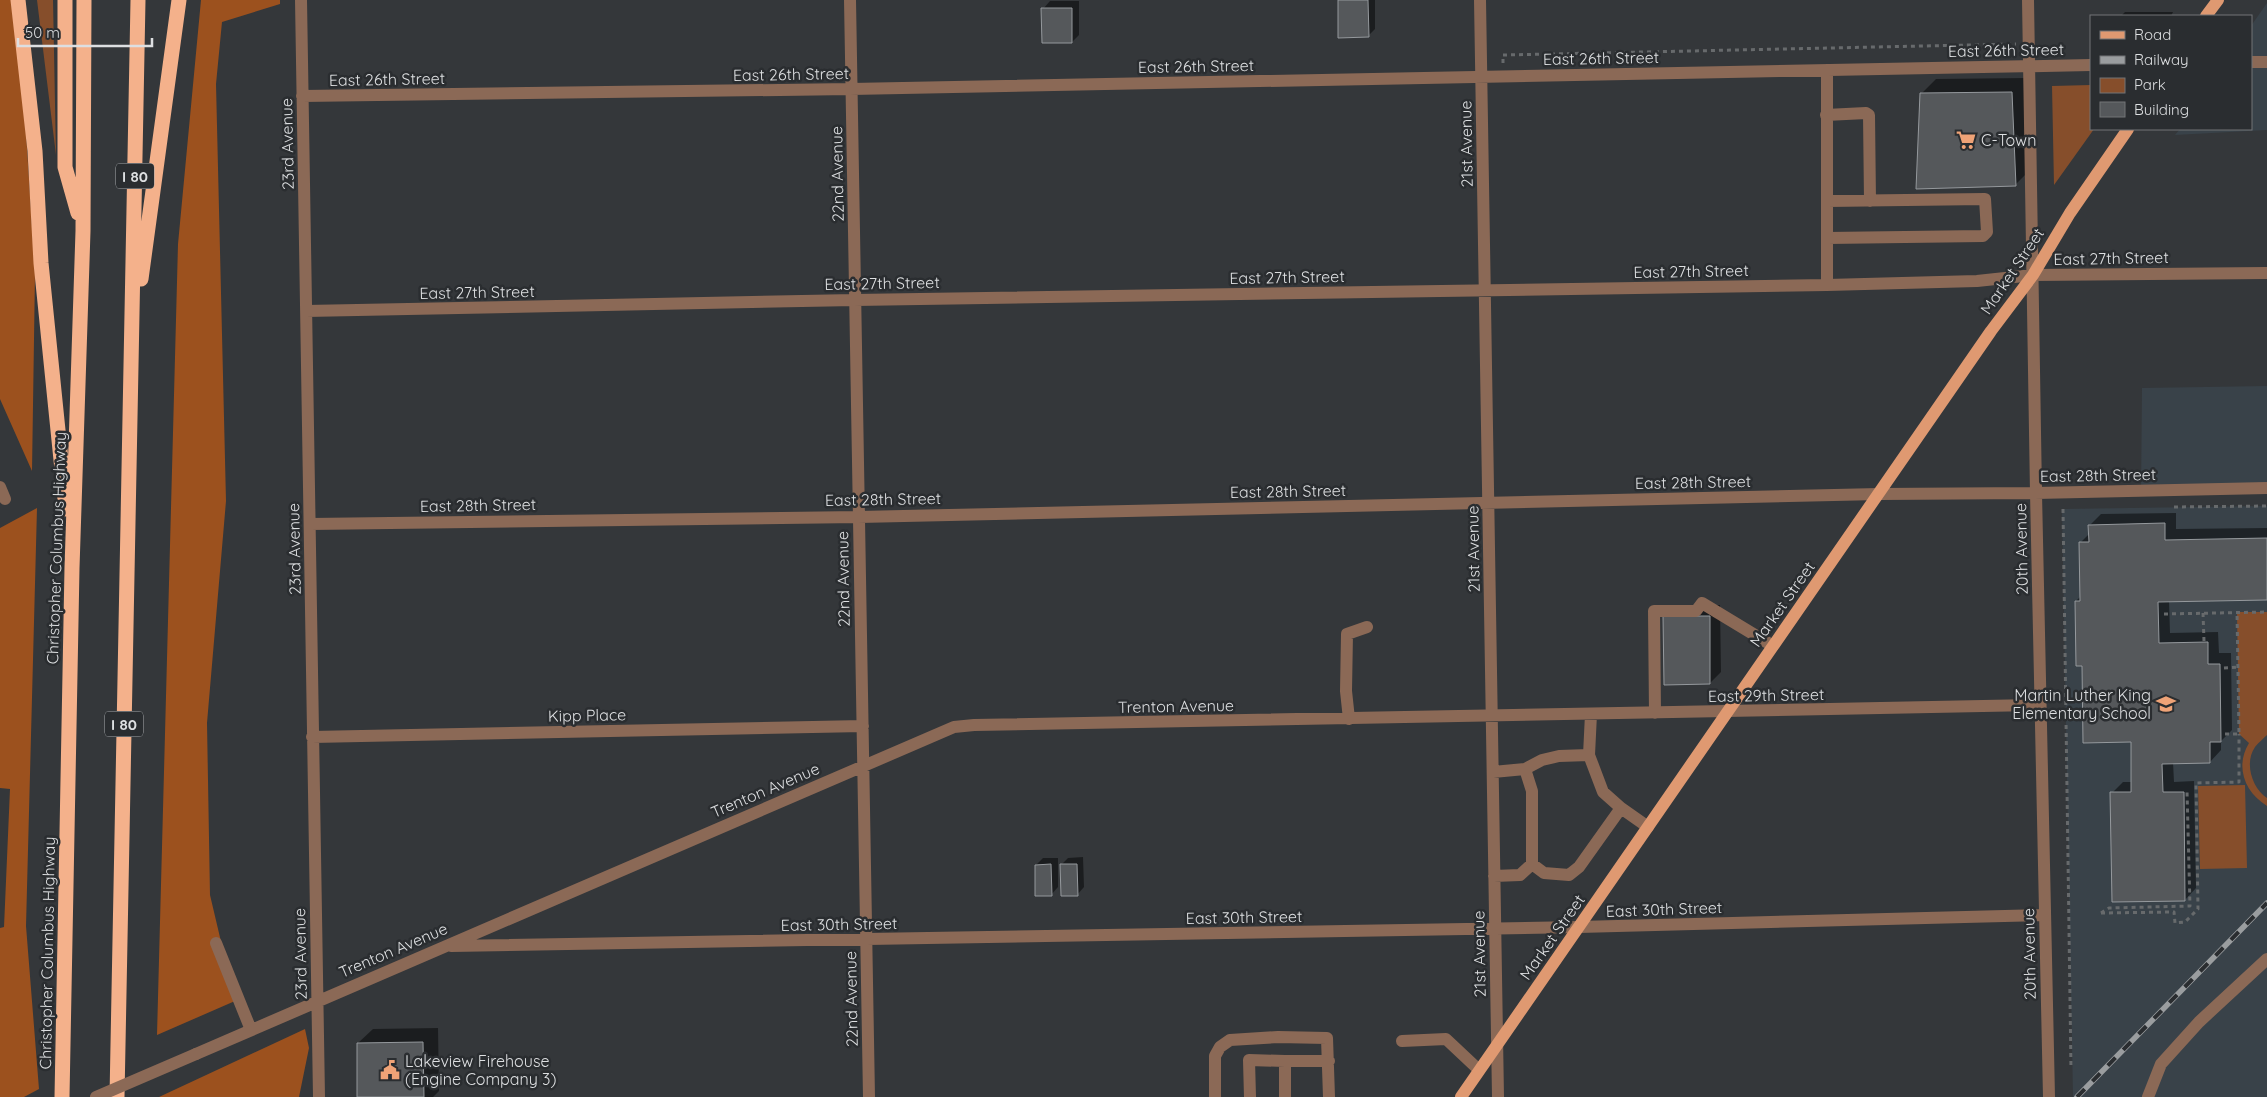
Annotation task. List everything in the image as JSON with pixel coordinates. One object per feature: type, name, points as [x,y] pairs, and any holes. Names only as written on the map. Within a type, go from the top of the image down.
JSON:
[{"type":"highway","points":[[18,0],[35,151],[41,262],[72,568]]},
{"type":"highway","points":[[65,0],[65,167],[83,232]]},
{"type":"highway","name":"Christopher Columbus Highway","points":[[62,1097],[72,568],[83,232],[84,0]]},
{"type":"highway","name":"I 80","points":[[117,1097],[138,0]]},
{"type":"highway","points":[[132,352],[179,0]]},
{"type":"main road","points":[[2207,15],[2218,0]]},
{"type":"main road","name":"Market Street","points":[[1461,1097],[1990,331],[2033,275],[2070,213],[2127,130]]},
{"type":"street","name":"23rd Avenue","points":[[301,0],[319,1097]]},
{"type":"street","name":"22nd Avenue","points":[[850,0],[869,1097]]},
{"type":"street","name":"21st Avenue","points":[[1480,0],[1498,1097]]},
{"type":"street","name":"20th Avenue","points":[[2028,0],[2044,915],[2049,1097]]},
{"type":"street","points":[[2252,62],[2267,62]]},
{"type":"street","name":"East 26th Street","points":[[302,96],[851,89],[2090,65]]},
{"type":"street","points":[[1827,70],[1827,285]]},
{"type":"street","points":[[1826,115],[1866,113],[1869,115],[1870,200]]},
{"type":"street","points":[[1827,201],[1984,199],[1986,234],[1983,236],[1827,238]]},
{"type":"street","name":"East 27th Street","points":[[306,312],[855,300],[1827,285],[1977,282],[2033,275],[2267,273]]},
{"type":"street","name":"East 28th Street","points":[[310,524],[859,517],[1086,510],[2267,488]]},
{"type":"street","points":[[1655,713],[1654,611],[1696,611],[1702,603],[1773,646]]},
{"type":"street","points":[[1349,719],[1346,691],[1347,634],[1367,627]]},
{"type":"street","name":"East 29th Street","points":[[1492,716],[2040,705]]},
{"type":"street","points":[[1591,714],[1589,755],[1604,792],[1621,808],[1648,827]]},
{"type":"street","name":"Trenton Avenue","points":[[96,1097],[317,1000],[954,727],[1492,716]]},
{"type":"street","name":"Kipp Place","points":[[312,737],[862,726]]},
{"type":"street","points":[[1493,772],[1525,769],[1542,760],[1559,756],[1589,755]]},
{"type":"street","points":[[1494,876],[1520,875],[1532,864],[1532,791],[1525,769]]},
{"type":"street","points":[[1532,864],[1544,874],[1568,875],[1579,867],[1621,808]]},
{"type":"street","name":"East 30th Street","points":[[444,946],[1495,929],[2044,915]]},
{"type":"street","points":[[216,943],[251,1030]]},
{"type":"street","points":[[2148,1097],[2161,1064],[2199,1022],[2267,958]]},
{"type":"street","points":[[1216,1097],[1215,1056],[1220,1047],[1230,1040],[1278,1037],[1327,1038],[1329,1097]]},
{"type":"street","points":[[1402,1041],[1446,1039],[1479,1070]]},
{"type":"street","points":[[1250,1097],[1249,1060],[1329,1061]]},
{"type":"street","points":[[1285,1060],[1286,1097]]},
{"type":"path","points":[[1503,76],[1503,55],[2029,44]]},
{"type":"path","points":[[2169,507],[2267,506]]},
{"type":"path","points":[[2071,508],[2062,509],[2071,1069]]},
{"type":"path","points":[[2187,791],[2190,906],[2109,908],[2101,913],[2174,912],[2175,923],[2185,922],[2198,909],[2196,783],[2239,782],[2237,612]]},
{"type":"path","points":[[2164,614],[2267,612]]},
{"type":"path","points":[[2204,613],[2204,640]]},
{"type":"path","points":[[2224,668],[2238,667]]},
{"type":"path","points":[[2225,734],[2239,734]]},
{"type":"shaded area","points":[[0,0],[11,0],[25,117],[35,273],[32,471],[0,399]]},
{"type":"shaded area","points":[[201,0],[280,0],[280,4],[222,22],[216,84],[226,501],[207,723],[210,895],[235,1001],[157,1035],[178,244]]},
{"type":"shaded area","points":[[2267,3],[2267,130],[2175,135],[2179,130],[2252,130],[2252,25]]},
{"type":"shaded area","points":[[2267,386],[2267,490],[2141,493],[2142,388]]},
{"type":"shaded area","name":"Martin Luther King Elementary School","points":[[2267,506],[2267,1097],[2073,1097],[2062,509]]},
{"type":"shaded area","points":[[37,508],[26,926],[39,1089],[24,1097],[0,1097],[0,928],[4,927],[10,789],[0,788],[0,528]]},
{"type":"shaded area","points":[[305,1029],[309,1048],[299,1097],[159,1097]]},
{"type":"green space","points":[[37,0],[53,0],[56,155]]},
{"type":"green space","points":[[2090,85],[2090,130],[2093,130],[2054,185],[2052,86]]},
{"type":"green space","points":[[2237,612],[2267,612],[2267,735],[2255,747],[2250,760],[2250,768],[2257,788],[2267,798],[2267,806],[2259,800],[2248,786],[2242,769],[2245,752],[2249,743],[2239,734]]},
{"type":"green space","points":[[2245,785],[2247,868],[2200,869],[2198,786]]},
{"type":"building","points":[[1338,0],[1368,0],[1369,37],[1338,38]]},
{"type":"building","points":[[1041,8],[1072,8],[1072,43],[1042,43]]},
{"type":"building","name":"C-Town","points":[[2012,92],[2016,186],[1916,189],[1920,93]]},
{"type":"building","name":"Martin Luther King Elementary School","points":[[2165,523],[2165,540],[2267,538],[2267,600],[2158,602],[2159,643],[2208,642],[2208,664],[2220,664],[2221,742],[2210,742],[2210,763],[2162,764],[2163,792],[2184,792],[2185,901],[2112,902],[2110,792],[2131,792],[2131,742],[2083,743],[2082,666],[2076,666],[2075,601],[2080,601],[2079,542],[2089,542],[2088,525]]},
{"type":"building","points":[[1663,616],[1710,616],[1710,684],[1664,685]]},
{"type":"building","points":[[1051,864],[1052,896],[1035,896],[1035,865]]},
{"type":"building","points":[[1060,864],[1077,864],[1078,896],[1061,896]]},
{"type":"building","name":"Lakeview Firehouse (Engine Company 3)","points":[[423,1042],[424,1097],[357,1097],[357,1043]]},
{"type":"railway","points":[[2077,1097],[2267,903]]},
{"type":"place","name":"C-Town","points":[[1966,140]]},
{"type":"place","name":"Martin Luther King Elementary School","points":[[2166,704]]},
{"type":"place","name":"Lakeview Firehouse (Engine Company 3)","points":[[390,1070]]}]
